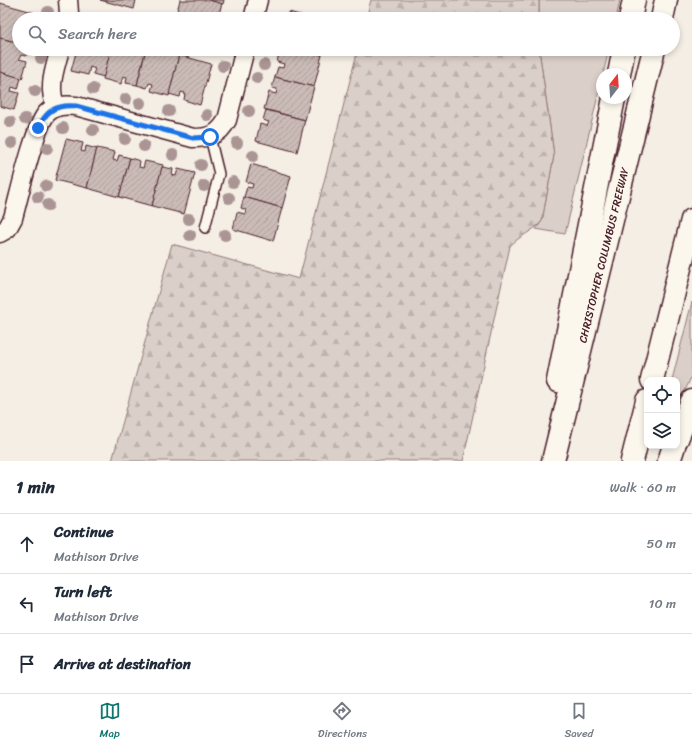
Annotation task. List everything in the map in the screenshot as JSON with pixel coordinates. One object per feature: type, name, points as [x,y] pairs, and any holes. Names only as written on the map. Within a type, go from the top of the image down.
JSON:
[{"type":"highway","points":[[631,12],[634,0]]},
{"type":"highway","points":[[663,12],[666,0]]},
{"type":"highway","points":[[620,68],[623,56]]},
{"type":"highway","name":"CHRISTOPHER COLUMBUS FREEWAY","points":[[553,461],[652,56]]},
{"type":"highway","points":[[542,461],[613,104]]},
{"type":"highway","points":[[653,377],[692,220]]},
{"type":"highway","points":[[680,431],[692,401]]},
{"type":"highway","points":[[632,461],[644,413]]},
{"type":"highway","points":[[669,461],[673,449]]},
{"type":"street","points":[[68,0],[69,12]]},
{"type":"street","points":[[255,12],[258,0]]},
{"type":"street","points":[[56,107],[51,91],[51,82],[58,56]]},
{"type":"street","points":[[0,233],[7,229],[13,218],[38,128],[48,112],[56,107],[65,105],[76,106],[193,138],[210,137],[223,128],[227,120],[243,56]]},
{"type":"lane","points":[[205,228],[219,174],[210,137]]},
{"type":"green space","points":[[371,0],[539,0],[539,12],[368,12]]},
{"type":"green space","points":[[539,0],[620,0],[617,12],[539,12]]},
{"type":"green space","points":[[356,56],[540,56],[554,155],[542,221],[535,228],[510,246],[463,461],[112,461],[172,244],[299,279]]},
{"type":"green space","points":[[540,56],[607,56],[604,68],[596,68],[596,104],[565,234],[536,229],[542,221],[554,155]]},
{"type":"green space","points":[[692,302],[692,375],[680,402],[680,377],[673,377]]},
{"type":"building","points":[[100,0],[136,0],[134,9]]},
{"type":"building","points":[[180,0],[209,0],[222,3],[220,12],[177,12]]},
{"type":"building","points":[[209,0],[224,0],[223,4]]},
{"type":"building","points":[[0,3],[33,12],[12,12],[12,41],[0,38]]},
{"type":"building","points":[[0,38],[12,41],[12,56],[20,56],[19,59],[27,61],[22,79],[0,72]]},
{"type":"building","points":[[75,56],[109,56],[104,77],[93,74],[95,69],[90,67],[88,75],[71,71]]},
{"type":"building","points":[[109,56],[144,56],[137,85],[126,83],[127,77],[123,76],[121,84],[103,79]]},
{"type":"building","points":[[144,56],[179,56],[169,96],[151,91],[153,84],[149,83],[147,88],[137,85]]},
{"type":"building","points":[[179,56],[211,64],[200,105],[184,100],[185,93],[181,92],[180,97],[169,94]]},
{"type":"building","points":[[278,56],[322,56],[314,87],[275,77],[278,67],[283,68],[284,64],[277,62]]},
{"type":"building","points":[[0,72],[21,78],[18,89],[12,87],[11,91],[19,93],[14,110],[0,106]]},
{"type":"building","points":[[275,77],[314,87],[305,120],[264,109],[269,92],[276,94],[277,89],[272,88]]},
{"type":"building","points":[[266,110],[305,120],[297,152],[256,141],[260,124],[267,126],[269,122],[263,120]]},
{"type":"building","points":[[66,139],[83,143],[81,151],[85,152],[86,146],[97,149],[87,188],[55,180]]},
{"type":"building","points":[[97,148],[115,152],[113,160],[117,161],[119,155],[130,158],[119,197],[87,188]]},
{"type":"building","points":[[130,158],[140,161],[139,167],[143,168],[145,161],[163,165],[152,206],[119,197]]},
{"type":"building","points":[[251,164],[291,176],[282,208],[244,197],[247,187],[252,188],[253,184],[246,182]]},
{"type":"building","points":[[162,167],[173,169],[172,175],[176,176],[178,169],[195,173],[184,214],[152,206]]},
{"type":"building","points":[[244,197],[282,208],[273,241],[233,229],[237,212],[245,214],[246,210],[241,208]]},
{"type":"route","points":[[38,128],[42,119],[48,112],[56,107],[65,105],[76,106],[193,138],[210,137]]}]
